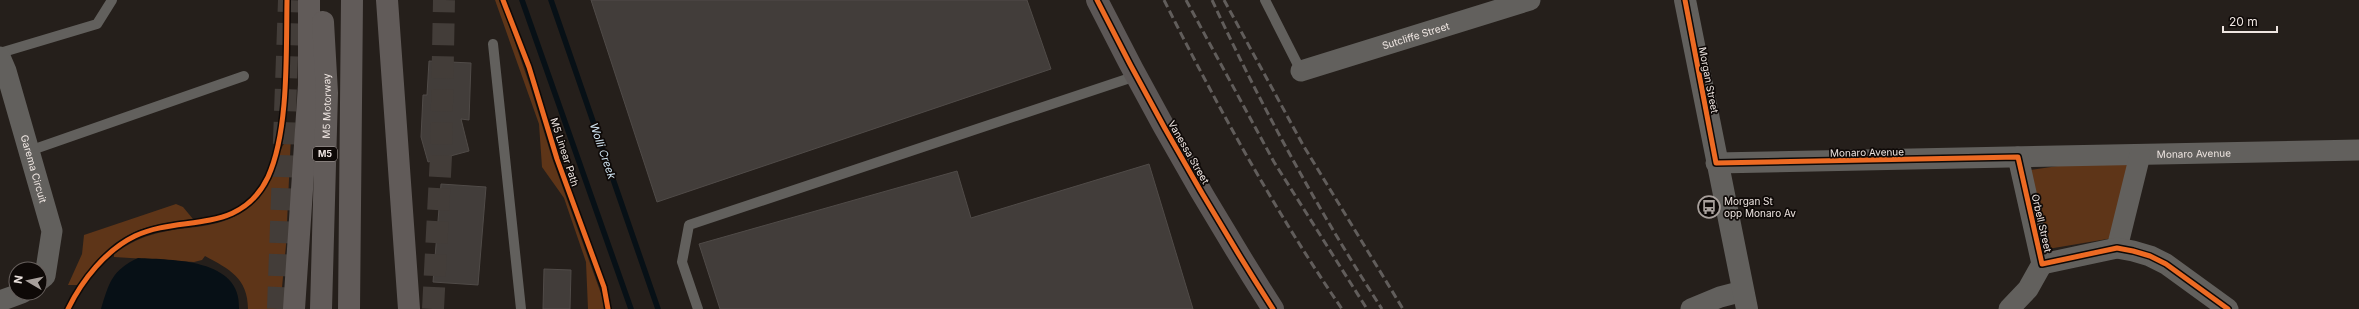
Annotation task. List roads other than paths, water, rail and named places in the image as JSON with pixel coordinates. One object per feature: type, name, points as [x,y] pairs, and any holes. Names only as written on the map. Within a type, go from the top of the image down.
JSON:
[{"type":"highway","points":[[294,309],[309,85],[309,0]]},
{"type":"highway","name":"M5 Motorway","points":[[321,309],[327,93],[322,0]]},
{"type":"highway","name":"M5","points":[[349,309],[352,0]]},
{"type":"highway","points":[[387,0],[409,309]]},
{"type":"main road","name":"Vanessa Street","points":[[1097,0],[1136,76],[1211,210],[1273,309]]},
{"type":"street","name":"Sutcliffe Street","points":[[1301,71],[1530,0]]},
{"type":"street","name":"Morgan Street","points":[[1684,0],[1745,300]]},
{"type":"street","name":"Garema Circuit","points":[[0,58],[6,71],[52,231],[47,261]]},
{"type":"street","name":"Monaro Avenue","points":[[1716,163],[2359,150]]},
{"type":"street","points":[[2140,155],[2117,248],[2150,256],[2166,264],[2228,309]]},
{"type":"street","name":"Orbell Street","points":[[2009,309],[2028,289],[2042,264],[2018,157]]},
{"type":"street","name":"Orbell Street","points":[[2042,264],[2117,248]]},
{"type":"street","points":[[1691,309],[1745,300]]},
{"type":"lane","points":[[0,53],[97,24],[112,0]]},
{"type":"lane","points":[[1265,0],[1301,71]]},
{"type":"lane","points":[[493,44],[521,309]]},
{"type":"lane","points":[[29,151],[244,76]]},
{"type":"lane","points":[[698,309],[682,262],[689,225],[1136,76]]},
{"type":"waterway","points":[[522,0],[631,309]]},
{"type":"waterway","name":"Wolli Creek","points":[[551,0],[658,309]]},
{"type":"tunnel","points":[[278,309],[289,0]]},
{"type":"tunnel","points":[[433,309],[441,156],[444,0]]},
{"type":"railway","points":[[1164,0],[1248,158],[1293,234],[1342,309]]},
{"type":"railway","points":[[1186,0],[1274,162],[1367,309]]},
{"type":"railway","points":[[1212,0],[1250,79],[1291,157],[1335,234],[1382,309]]},
{"type":"railway","points":[[1224,0],[1303,145],[1403,309]]},
{"type":"place","name":"Morgan St opp Monaro Av","points":[[1709,207]]}]
